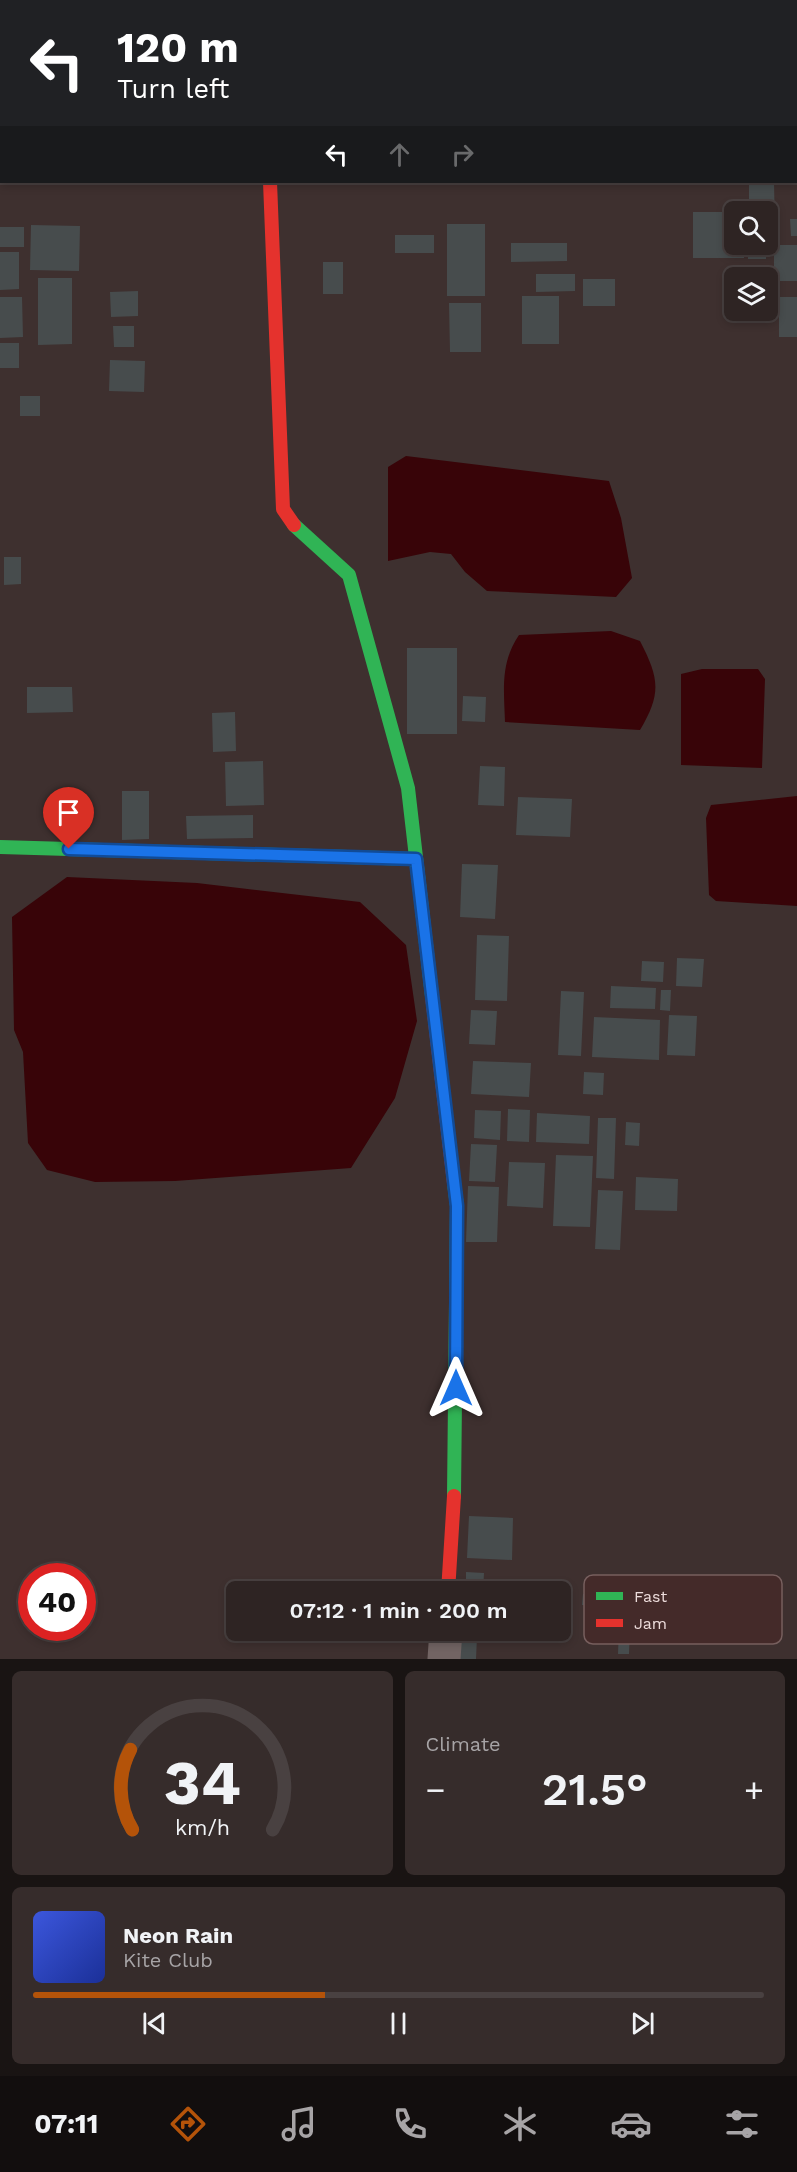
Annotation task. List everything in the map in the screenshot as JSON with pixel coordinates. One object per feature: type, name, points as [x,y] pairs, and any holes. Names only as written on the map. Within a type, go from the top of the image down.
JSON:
[{"type":"street","points":[[270,183],[283,509],[293,524],[339,562],[349,575],[408,788],[457,1206],[455,1480],[449,1581]]},
{"type":"street","points":[[0,847],[416,859]]},
{"type":"street","points":[[444,1659],[445,1641]]},
{"type":"shaded area","points":[[406,456],[609,481],[621,518],[632,578],[616,597],[487,591],[465,572],[451,554],[430,552],[388,561],[388,467]]},
{"type":"shaded area","points":[[611,631],[640,641],[651,665],[655,695],[640,730],[505,722],[506,666],[519,635]]},
{"type":"shaded area","points":[[702,669],[758,669],[765,679],[762,768],[681,765],[681,674]]},
{"type":"shaded area","points":[[797,796],[797,906],[716,901],[709,895],[706,818],[711,805]]},
{"type":"shaded area","points":[[67,877],[197,883],[360,902],[406,945],[417,1021],[395,1098],[351,1168],[175,1181],[95,1182],[47,1170],[28,1143],[23,1052],[14,1030],[12,917]]},
{"type":"building","points":[[749,183],[774,183],[774,201],[749,201]]},
{"type":"building","points":[[693,212],[724,212],[724,255],[744,255],[744,258],[693,258]]},
{"type":"building","points":[[790,219],[797,219],[797,236],[791,236]]},
{"type":"building","points":[[447,224],[485,224],[485,296],[447,296]]},
{"type":"building","points":[[31,225],[80,226],[79,271],[30,270]]},
{"type":"building","points":[[0,227],[24,227],[24,247],[0,247]]},
{"type":"building","points":[[395,235],[434,235],[434,253],[395,253]]},
{"type":"building","points":[[511,243],[567,243],[567,261],[511,262]]},
{"type":"building","points":[[778,245],[797,245],[797,281],[778,281],[778,267],[774,267],[774,255],[778,255]]},
{"type":"building","points":[[0,252],[19,252],[19,289],[0,290]]},
{"type":"building","points":[[748,255],[766,255],[766,259],[748,259]]},
{"type":"building","points":[[323,262],[343,262],[343,294],[323,294]]},
{"type":"building","points":[[536,274],[575,274],[575,291],[536,292]]},
{"type":"building","points":[[38,278],[72,278],[72,344],[38,345]]},
{"type":"building","points":[[583,279],[615,279],[615,306],[583,306]]},
{"type":"building","points":[[138,291],[138,316],[111,317],[110,292]]},
{"type":"building","points":[[522,296],[559,296],[559,344],[522,344]]},
{"type":"building","points":[[0,297],[22,297],[23,337],[0,338]]},
{"type":"building","points":[[779,297],[797,297],[797,337],[779,337]]},
{"type":"building","points":[[449,303],[481,303],[481,352],[450,352]]},
{"type":"building","points":[[113,326],[134,326],[134,347],[114,347]]},
{"type":"building","points":[[0,343],[19,343],[19,368],[0,368]]},
{"type":"building","points":[[110,360],[145,361],[144,392],[109,391]]},
{"type":"building","points":[[20,396],[40,396],[40,416],[20,416]]},
{"type":"building","points":[[4,557],[21,557],[21,584],[4,585]]},
{"type":"building","points":[[407,648],[457,648],[457,734],[407,734]]},
{"type":"building","points":[[27,687],[72,687],[73,712],[27,713]]},
{"type":"building","points":[[463,696],[486,697],[485,722],[462,721]]},
{"type":"building","points":[[235,712],[236,751],[213,752],[212,713]]},
{"type":"building","points":[[263,761],[264,805],[226,806],[225,762]]},
{"type":"building","points":[[480,766],[505,767],[504,806],[478,805]]},
{"type":"building","points":[[122,791],[149,791],[149,839],[122,840]]},
{"type":"building","points":[[518,797],[572,799],[570,837],[516,835]]},
{"type":"building","points":[[253,815],[253,838],[187,839],[186,816]]},
{"type":"building","points":[[462,864],[498,865],[495,919],[460,917]]},
{"type":"building","points":[[477,935],[509,936],[507,1001],[475,1000]]},
{"type":"building","points":[[677,958],[704,959],[702,987],[676,986]]},
{"type":"building","points":[[642,961],[664,962],[663,982],[641,981]]},
{"type":"building","points":[[611,986],[656,988],[655,1009],[610,1008]]},
{"type":"building","points":[[661,990],[671,990],[670,1011],[660,1010]]},
{"type":"building","points":[[561,991],[584,992],[581,1056],[558,1055]]},
{"type":"building","points":[[471,1010],[497,1011],[495,1045],[469,1044]]},
{"type":"building","points":[[669,1015],[697,1016],[695,1056],[667,1055]]},
{"type":"building","points":[[594,1017],[660,1020],[659,1060],[592,1057]]},
{"type":"building","points":[[473,1061],[531,1063],[529,1097],[471,1094]]},
{"type":"building","points":[[584,1072],[604,1073],[603,1095],[583,1094]]},
{"type":"building","points":[[508,1109],[530,1110],[529,1142],[507,1141]]},
{"type":"building","points":[[475,1110],[501,1111],[500,1140],[474,1138]]},
{"type":"building","points":[[537,1113],[590,1116],[589,1144],[536,1142]]},
{"type":"building","points":[[598,1118],[616,1118],[614,1179],[596,1178]]},
{"type":"building","points":[[626,1122],[640,1123],[639,1146],[625,1145]]},
{"type":"building","points":[[471,1144],[497,1145],[495,1182],[469,1181]]},
{"type":"building","points":[[556,1155],[593,1156],[590,1227],[553,1226]]},
{"type":"building","points":[[509,1162],[545,1163],[543,1208],[507,1206]]},
{"type":"building","points":[[636,1177],[678,1179],[677,1211],[635,1210]]},
{"type":"building","points":[[468,1186],[499,1187],[497,1242],[466,1242]]},
{"type":"building","points":[[598,1190],[623,1191],[620,1250],[595,1249]]},
{"type":"building","points":[[469,1516],[513,1518],[512,1560],[467,1558]]},
{"type":"building","points":[[466,1572],[484,1573],[484,1581],[466,1581]]},
{"type":"building","points":[[457,1641],[477,1641],[476,1659],[456,1659]]},
{"type":"building","points":[[618,1644],[629,1644],[629,1654],[618,1654]]},
{"type":"traffic: fast","points":[[294,525],[349,575],[408,788],[432,996]]},
{"type":"traffic: fast","points":[[0,847],[416,859]]},
{"type":"traffic: fast","points":[[454,1183],[457,1206],[454,1496]]},
{"type":"traffic: jam","points":[[270,183],[283,509],[294,525]]},
{"type":"traffic: jam","points":[[432,996],[454,1183]]},
{"type":"traffic: jam","points":[[449,1581],[454,1496]]},
{"type":"route","points":[[69,849],[416,859],[457,1206],[456,1388]]}]
